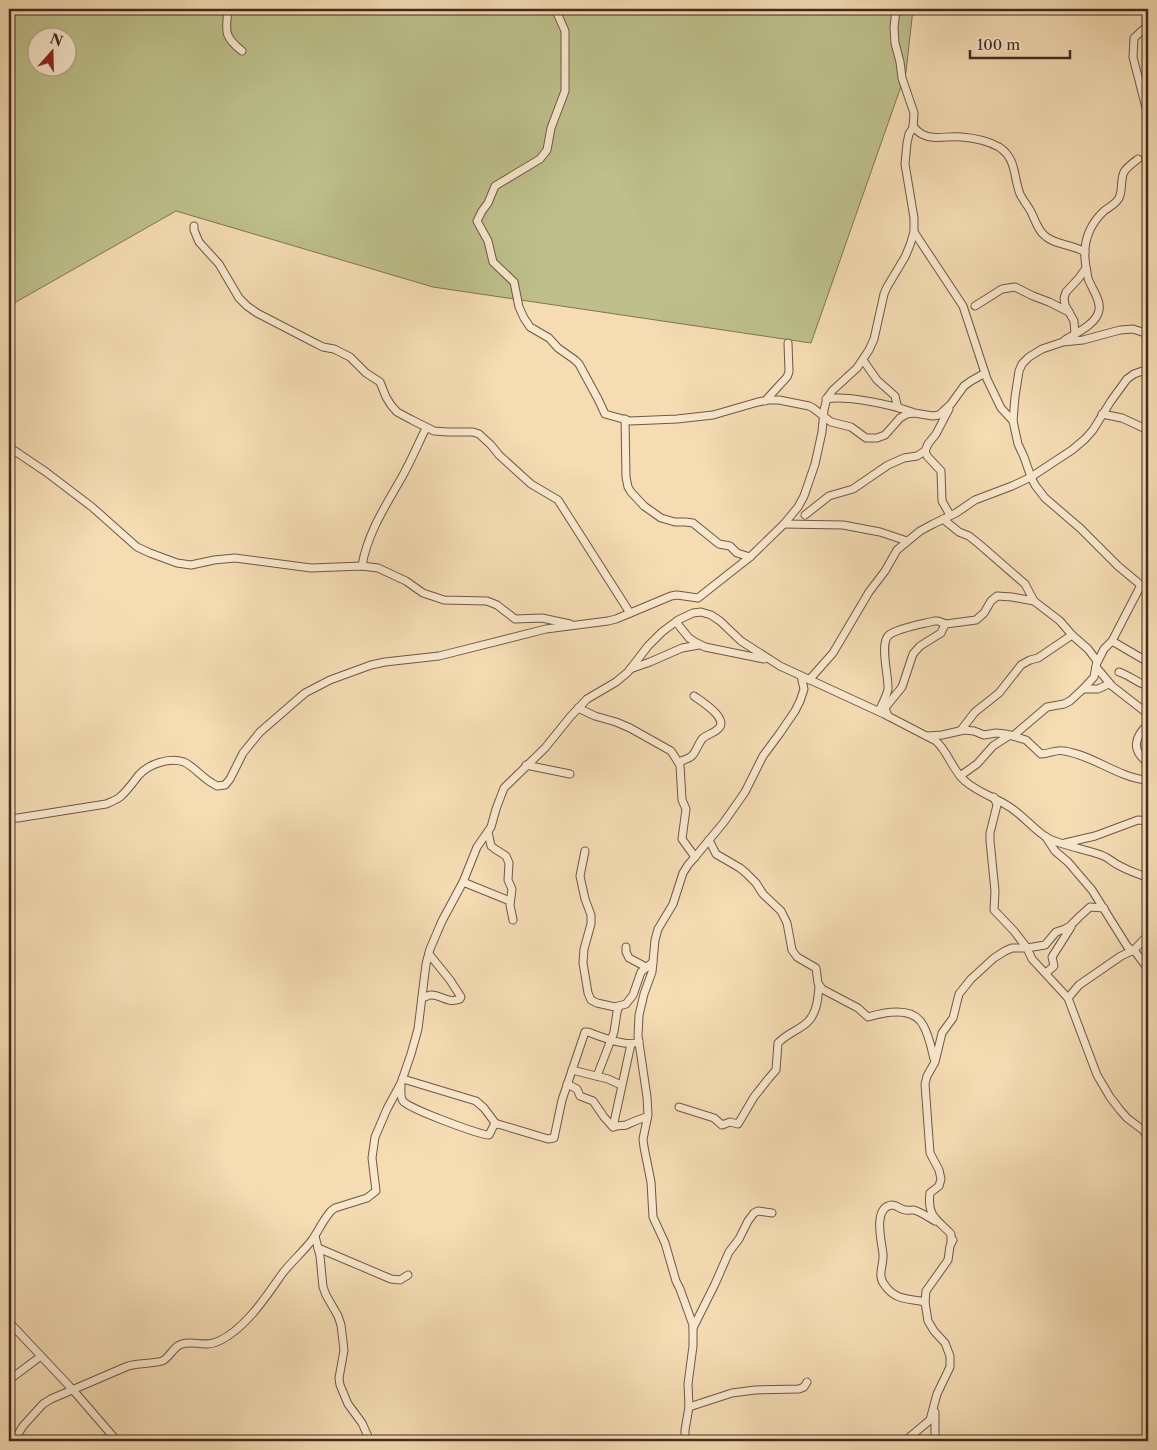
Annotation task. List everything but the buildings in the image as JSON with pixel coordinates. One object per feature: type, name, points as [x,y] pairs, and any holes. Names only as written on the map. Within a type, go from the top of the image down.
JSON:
[{"type":"street","points":[[228,9],[226,30],[230,39],[242,51]]},
{"type":"street","points":[[557,9],[564,31],[565,91],[551,128],[547,150],[540,159],[495,186],[488,203],[477,221],[488,241],[493,262],[514,282],[519,307],[524,318],[530,327],[549,338],[558,348],[579,364],[605,414],[638,421],[704,417],[765,401],[779,400],[813,408],[831,422],[851,427],[866,438],[871,439],[882,438],[900,418],[907,414],[939,415],[951,404]]},
{"type":"street","points":[[9,818],[106,804],[119,798],[132,786],[144,770],[162,762],[184,762],[217,786],[225,785],[230,779],[242,753],[260,732],[305,693],[330,680],[384,662],[439,656],[540,630],[608,621],[676,595],[698,598],[750,557],[784,524],[798,507],[815,464],[822,432],[826,399],[863,360],[874,339],[887,287],[905,257],[914,232],[914,218],[905,164],[907,143],[913,128],[914,113],[902,78],[895,43],[896,9]]},
{"type":"street","points":[[1148,26],[1134,38],[1133,57],[1148,110]]},
{"type":"street","points":[[913,126],[922,135],[938,138],[960,137],[979,139],[1006,152],[1013,163],[1021,195],[1041,232],[1051,239],[1084,252]]},
{"type":"street","points":[[1063,342],[1086,327],[1096,318],[1100,309],[1086,268],[1084,252],[1087,236],[1104,211],[1119,198],[1125,171],[1138,158]]},
{"type":"street","points":[[194,226],[199,242],[219,264],[239,298],[247,306],[304,338],[350,356],[366,373],[380,382],[386,397],[397,412],[426,428],[441,432],[474,432],[479,434],[531,484],[558,500],[630,613]]},
{"type":"street","points":[[914,232],[963,306],[985,373],[1001,408],[1013,421]]},
{"type":"street","points":[[1075,334],[1074,320],[1065,305],[1064,298],[1066,292],[1086,268]]},
{"type":"street","points":[[975,306],[1002,289],[1014,287],[1069,312]]},
{"type":"street","points":[[1148,334],[1133,329],[1120,330],[1042,348],[1029,357],[1022,364],[1019,371],[1013,421],[1018,444],[1031,476],[1045,498],[1080,528],[1118,566],[1148,591]]},
{"type":"street","points":[[765,401],[787,377],[789,372],[788,343]]},
{"type":"street","points":[[863,360],[877,380],[895,396],[899,408]]},
{"type":"street","points":[[809,680],[833,653],[869,592],[885,571],[897,550],[920,531],[975,500],[1012,486],[1031,476],[1072,450],[1093,430],[1127,379],[1134,374],[1148,369]]},
{"type":"street","points":[[805,515],[829,496],[853,489],[888,465],[904,458],[914,457],[924,451],[936,434],[951,404],[964,386],[985,373]]},
{"type":"street","points":[[826,399],[845,399],[899,408],[914,414]]},
{"type":"street","points":[[1102,414],[1132,422],[1148,430]]},
{"type":"street","points":[[625,419],[626,476],[631,492],[644,506],[661,518],[693,524],[719,544],[730,546],[737,553],[750,557]]},
{"type":"street","points":[[362,566],[371,533],[426,428]]},
{"type":"street","points":[[9,447],[92,507],[137,547],[163,559],[191,564],[235,558],[311,568],[362,566],[378,568],[406,581],[423,593],[444,600],[487,601],[515,618],[542,618],[575,625]]},
{"type":"street","points":[[924,451],[940,470],[942,501],[947,517],[959,532],[969,536],[979,544],[1026,586],[1034,601],[1060,621],[1091,653],[1096,665],[1109,684],[1148,714]]},
{"type":"street","points":[[802,498],[805,515],[810,525]]},
{"type":"street","points":[[784,524],[843,525],[887,534],[907,541]]},
{"type":"street","points":[[960,776],[977,764],[993,746],[1012,735],[1047,707],[1070,701],[1092,680],[1096,665],[1104,650],[1112,641],[1141,585]]},
{"type":"street","points":[[879,711],[888,688],[885,649],[887,637],[896,631],[920,624],[938,621],[945,624],[976,620],[997,596],[1034,601]]},
{"type":"street","points":[[14,1441],[23,1426],[43,1404],[52,1398],[136,1363],[160,1362],[179,1344],[203,1345],[224,1338],[238,1328],[270,1292],[287,1268],[315,1236],[327,1215],[335,1208],[367,1198],[376,1191],[372,1158],[375,1137],[402,1081],[411,1054],[418,1029],[426,964],[429,954],[442,921],[477,847],[493,823],[496,808],[504,788],[545,748],[578,708],[592,696],[616,682],[630,669],[662,632],[676,622],[697,612],[711,615],[720,621],[740,641],[771,660],[927,736],[942,747],[956,772],[974,788],[1014,810],[1046,837],[1056,842],[1101,855],[1117,865],[1148,878]]},
{"type":"street","points":[[676,622],[689,638],[705,647],[771,660]]},
{"type":"street","points":[[888,716],[886,708],[902,687],[913,654],[926,642],[941,633],[945,624]]},
{"type":"street","points":[[961,730],[975,712],[999,693],[1021,665],[1038,658],[1072,635]]},
{"type":"street","points":[[1112,641],[1148,662]]},
{"type":"street","points":[[630,669],[682,648],[700,644]]},
{"type":"street","points":[[1119,672],[1148,686]]},
{"type":"street","points":[[685,1441],[689,1407],[688,1384],[693,1346],[693,1325],[653,1217],[651,1182],[643,1139],[647,1117],[647,1097],[639,1041],[639,1015],[650,978],[658,929],[673,904],[683,873],[724,822],[745,792],[763,756],[795,711],[804,689],[801,676]]},
{"type":"street","points":[[1083,689],[1098,689],[1109,684]]},
{"type":"street","points":[[678,762],[692,757],[703,738],[721,726],[721,720],[718,716],[694,696]]},
{"type":"street","points":[[578,708],[630,728],[671,751],[681,769],[682,800],[687,811],[682,839],[695,858]]},
{"type":"street","points":[[1148,724],[1140,734],[1136,744],[1138,752],[1148,763]]},
{"type":"street","points":[[927,736],[942,735],[961,730],[974,731],[984,735],[996,733],[1012,735],[1026,740],[1041,754],[1066,751],[1135,778],[1144,780],[1148,776]]},
{"type":"street","points":[[526,765],[570,774]]},
{"type":"street","points":[[993,797],[997,805],[990,833],[995,891],[994,910],[1014,931],[1030,957],[1068,998],[1098,1075],[1120,1110],[1144,1131],[1148,1139]]},
{"type":"street","points":[[1065,844],[1095,836],[1138,820],[1148,821]]},
{"type":"street","points":[[488,832],[492,846],[508,858],[508,880],[512,889],[510,910],[513,920]]},
{"type":"street","points":[[1046,837],[1055,851],[1085,881],[1127,946],[1134,951],[1148,969]]},
{"type":"street","points":[[679,1107],[714,1118],[724,1125],[730,1122],[738,1124],[754,1097],[776,1070],[778,1043],[791,1032],[804,1026],[813,1014],[816,1008],[819,986],[816,968],[797,957],[792,950],[784,915],[740,868],[716,854],[709,840]]},
{"type":"street","points":[[585,851],[580,876],[585,900],[591,915],[591,924],[584,949],[583,963],[591,1000],[607,1006],[620,1006],[630,1000],[641,972],[653,962]]},
{"type":"street","points":[[462,882],[510,901]]},
{"type":"street","points":[[905,1441],[928,1422],[931,1417],[934,1401],[949,1370],[950,1360],[945,1343],[928,1321],[925,1302],[926,1291],[948,1260],[951,1244],[951,1234],[933,1216],[930,1206],[930,1194],[939,1186],[941,1179],[939,1170],[930,1153],[925,1084],[934,1062],[942,1033],[953,1018],[962,989],[982,969],[1005,951],[1012,948],[1026,948],[1045,944],[1056,932],[1065,929],[1090,908],[1104,908]]},
{"type":"street","points":[[1046,973],[1054,966],[1052,957],[1074,922]]},
{"type":"street","points":[[1068,998],[1087,979],[1121,956],[1134,951],[1148,935]]},
{"type":"street","points":[[626,947],[629,958],[646,967]]},
{"type":"street","points":[[422,998],[429,995],[450,1001],[461,998],[461,995],[429,954]]},
{"type":"street","points":[[819,986],[829,994],[858,1008],[868,1017],[891,1012],[907,1013],[917,1018],[922,1023],[928,1036],[934,1062]]},
{"type":"street","points":[[597,1076],[611,1040],[620,1006]]},
{"type":"street","points":[[402,1081],[476,1101],[496,1124],[553,1139],[567,1084],[585,1032],[631,1044],[639,1041]]},
{"type":"street","points":[[613,1127],[631,1044]]},
{"type":"street","points":[[572,1070],[622,1085]]},
{"type":"street","points":[[402,1081],[401,1095],[404,1103],[426,1114],[483,1135],[490,1134],[496,1124]]},
{"type":"street","points":[[567,1084],[577,1089],[580,1096],[593,1101],[613,1127]]},
{"type":"street","points":[[613,1127],[647,1117]]},
{"type":"street","points":[[1148,1149],[1148,1185]]},
{"type":"street","points":[[925,1302],[896,1296],[883,1284],[880,1277],[883,1255],[880,1216],[885,1209],[892,1205],[903,1210],[920,1212],[940,1223]]},
{"type":"street","points":[[693,1328],[716,1284],[729,1252],[739,1239],[748,1221],[758,1211],[772,1213]]},
{"type":"street","points":[[315,1236],[320,1256],[323,1287],[341,1325],[344,1350],[339,1378],[340,1385],[348,1404],[362,1423],[370,1441]]},
{"type":"street","points":[[951,1244],[956,1236]]},
{"type":"street","points":[[318,1248],[391,1279],[400,1280],[408,1275]]},
{"type":"street","points":[[9,1322],[73,1390],[117,1441]]},
{"type":"street","points":[[9,1380],[41,1356]]},
{"type":"street","points":[[689,1407],[732,1393],[755,1390],[799,1389],[804,1387],[807,1382]]},
{"type":"street","points":[[934,1401],[934,1441]]},
{"type":"green space","points":[[9,9],[913,9],[906,72],[811,343],[433,287],[176,211],[9,306]]}]
